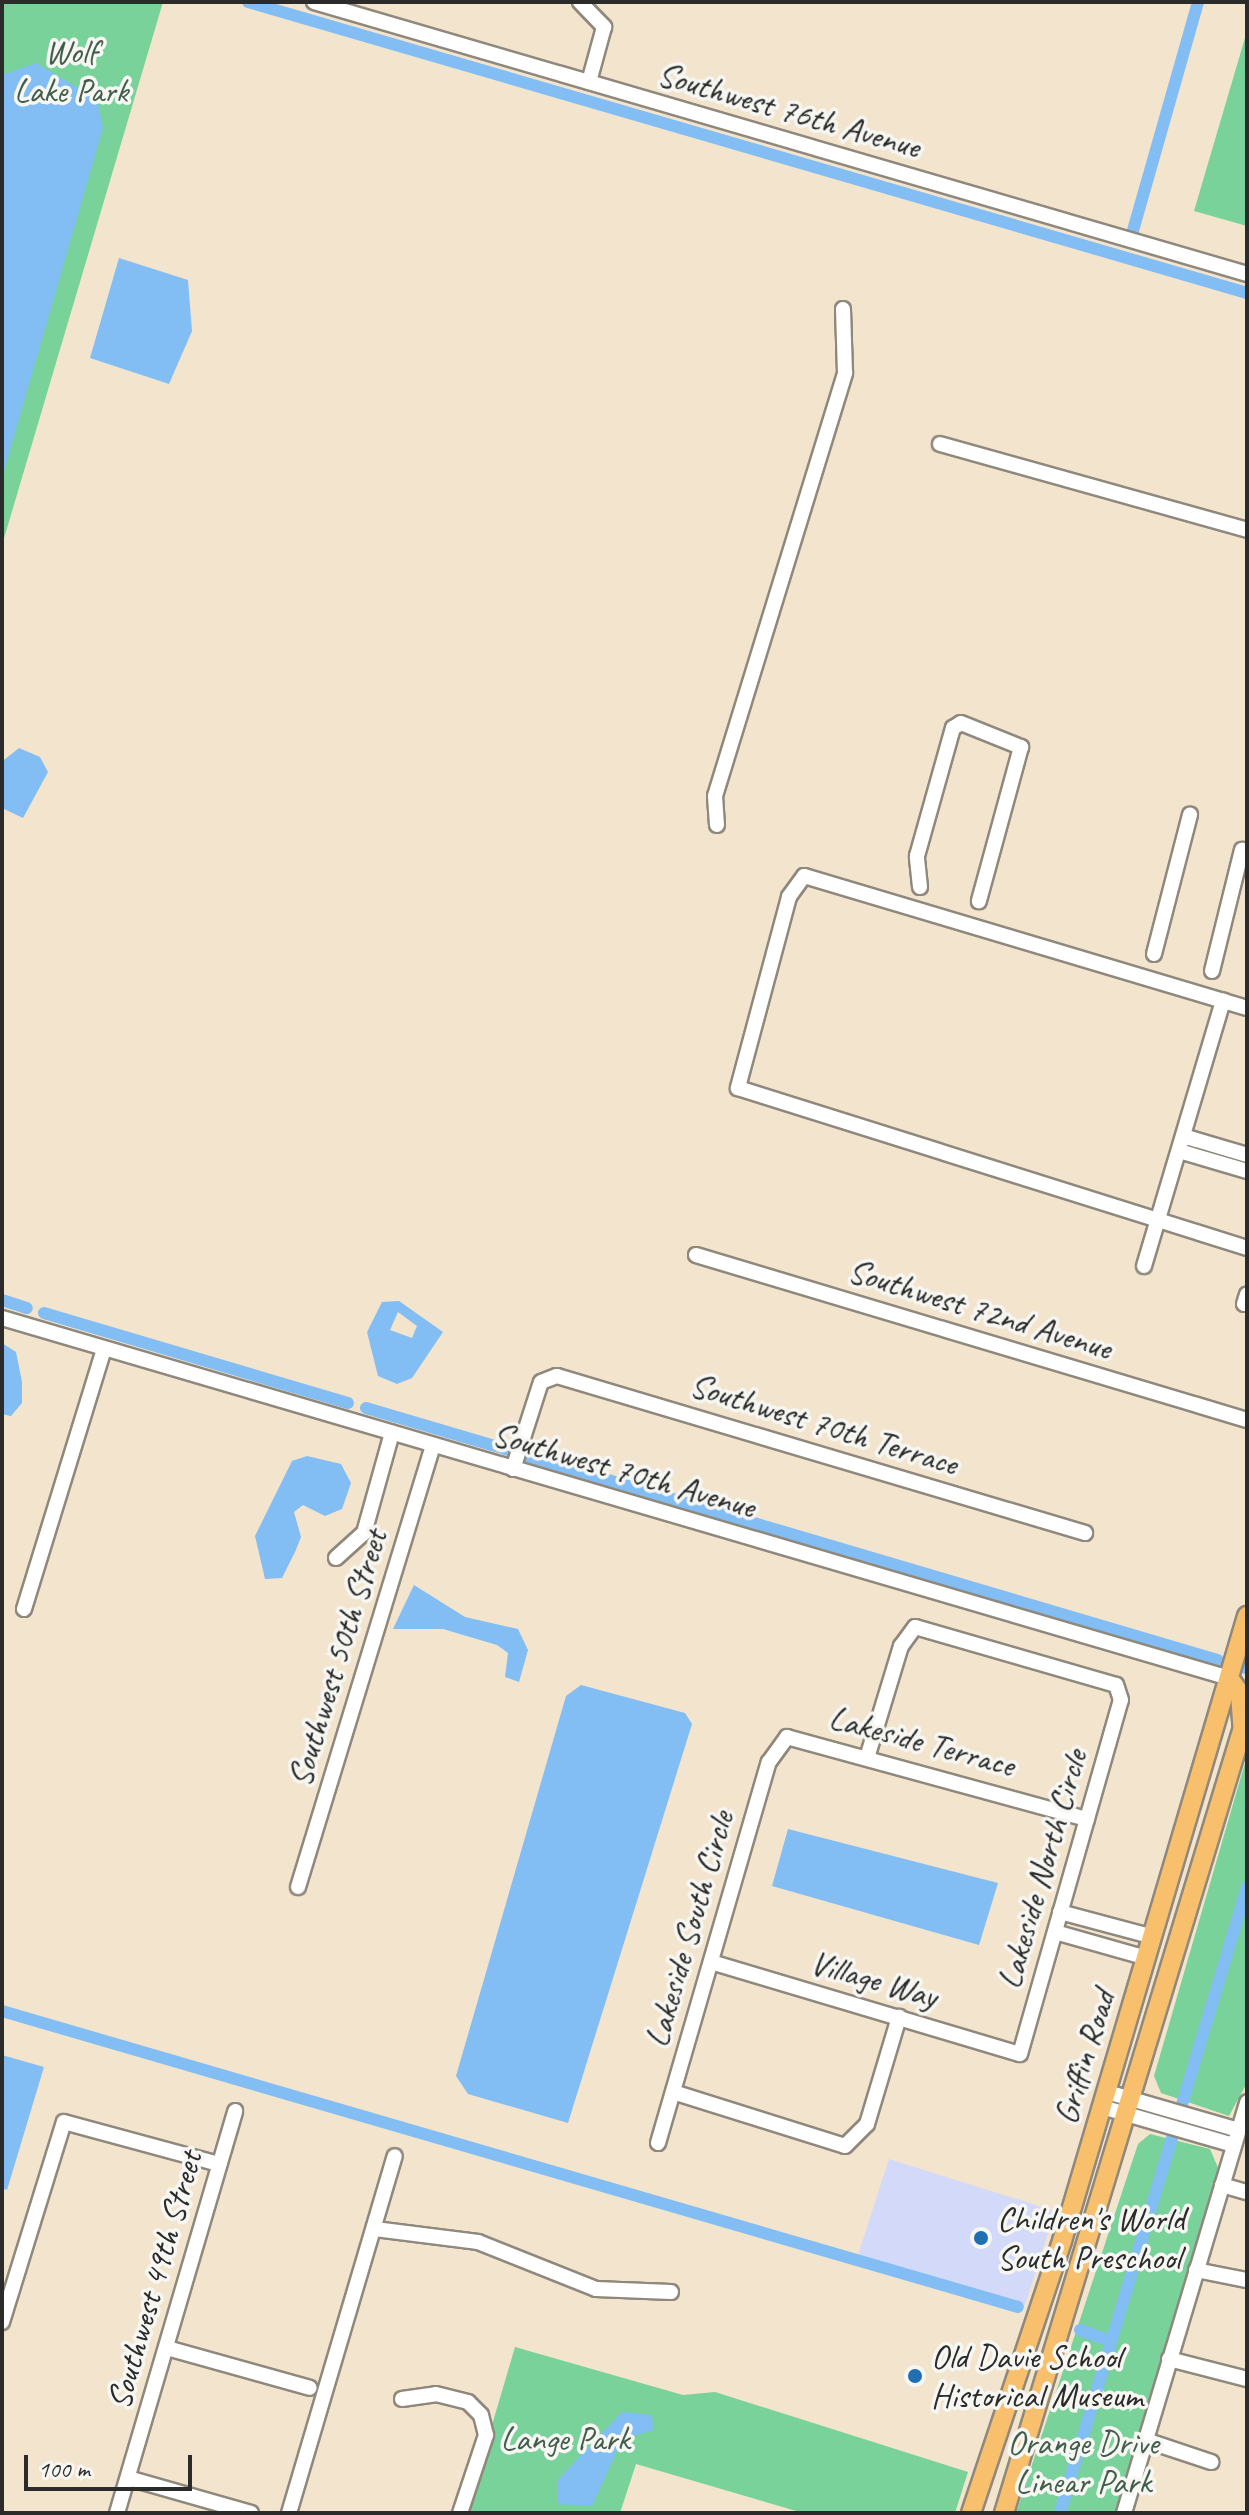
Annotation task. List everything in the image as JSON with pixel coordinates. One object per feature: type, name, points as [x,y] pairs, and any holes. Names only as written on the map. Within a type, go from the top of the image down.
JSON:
[{"type":"main road","name":"Griffin Road","points":[[971,2513],[1017,2380],[1105,2099],[1247,1616]]},
{"type":"main road","points":[[1241,1637],[1247,1661]]},
{"type":"main road","points":[[1229,1678],[1242,1703],[1244,1723]]},
{"type":"main road","name":"Griffin Road","points":[[1004,2513],[1131,2107],[1244,1723]]},
{"type":"main road","points":[[1017,2380],[1021,2408],[1035,2418]]},
{"type":"street","name":"Southwest 76th Avenue","points":[[314,2],[1247,274]]},
{"type":"street","points":[[580,2],[604,27],[589,82]]},
{"type":"street","points":[[717,825],[715,796],[845,373],[843,309]]},
{"type":"street","points":[[940,444],[1247,530]]},
{"type":"street","points":[[920,887],[917,856],[953,728],[961,723],[1021,747],[979,901]]},
{"type":"street","points":[[1154,954],[1190,815]]},
{"type":"street","points":[[1212,971],[1242,850]]},
{"type":"street","points":[[1247,1008],[804,876],[789,897],[738,1088],[746,1095],[1247,1248]]},
{"type":"street","points":[[1144,1266],[1223,1001]]},
{"type":"street","points":[[1181,1144],[1247,1155]]},
{"type":"street","points":[[1181,1144],[1247,1171]]},
{"type":"street","name":"Southwest 72nd Avenue","points":[[696,1255],[1247,1420]]},
{"type":"street","name":"Southwest 70th Avenue","points":[[2,1318],[1229,1678]]},
{"type":"street","points":[[24,1609],[104,1349]]},
{"type":"street","name":"Southwest 70th Terrace","points":[[513,1469],[546,1376],[1085,1533]]},
{"type":"street","points":[[336,1558],[364,1533],[392,1433]]},
{"type":"street","name":"Southwest 50th Street","points":[[298,1887],[433,1445]]},
{"type":"street","name":"Lakeside North Circle","points":[[867,1758],[901,1646],[915,1627],[1105,1677],[1121,1700],[1020,2054]]},
{"type":"street","name":"Lakeside Terrace","points":[[787,1737],[1087,1819]]},
{"type":"street","name":"Lakeside South Circle","points":[[658,2143],[769,1762],[787,1737]]},
{"type":"street","points":[[1060,1912],[1153,1937]]},
{"type":"street","points":[[1055,1932],[1147,1958]]},
{"type":"street","name":"Village Way","points":[[711,1962],[1020,2054]]},
{"type":"street","points":[[673,2092],[845,2146],[867,2124],[899,2017]]},
{"type":"street","points":[[1105,2099],[1131,2107],[1149,2120],[1234,2145]]},
{"type":"street","points":[[1124,2513],[1247,2102]]},
{"type":"street","points":[[1131,2107],[1154,2105],[1239,2130]]},
{"type":"street","name":"Southwest 49th Street","points":[[117,2513],[235,2111]]},
{"type":"street","points":[[2,2322],[64,2122],[219,2164]]},
{"type":"street","points":[[289,2513],[395,2156]]},
{"type":"street","points":[[1222,2185],[1247,2192]]},
{"type":"street","points":[[375,2229],[478,2242],[596,2289],[671,2292]]},
{"type":"street","points":[[1196,2270],[1247,2280]]},
{"type":"street","points":[[167,2348],[310,2388]]},
{"type":"street","points":[[1169,2359],[1247,2379]]},
{"type":"street","points":[[402,2399],[436,2394],[468,2402],[481,2415],[486,2435],[460,2513]]},
{"type":"street","points":[[1145,2440],[1211,2462]]},
{"type":"street","points":[[128,2478],[251,2513]]},
{"type":"shaded area","points":[[889,2159],[1055,2211],[1025,2305],[858,2255]]},
{"type":"green space","name":"Wolf Lake Park","points":[[2,2],[163,2],[2,545]]},
{"type":"green space","points":[[1247,31],[1247,226],[1194,211]]},
{"type":"green space","points":[[1247,1756],[1247,2083],[1229,2116],[1161,2093],[1154,2076]]},
{"type":"green space","name":"Orange Drive Linear Park","points":[[1150,2134],[1210,2149],[1219,2170],[1118,2513],[1016,2513],[1138,2144]]},
{"type":"green space","name":"Lange Park","points":[[515,2347],[683,2395],[715,2392],[968,2472],[955,2513],[803,2513],[636,2464],[620,2513],[466,2513]]},
{"type":"water","points":[[36,63],[97,99],[103,128],[2,478],[2,75]]},
{"type":"water","points":[[119,258],[188,280],[192,331],[169,384],[90,358]]},
{"type":"water","points":[[19,748],[40,757],[48,772],[23,818],[2,808],[4,760]]},
{"type":"water","points":[[399,1301],[443,1332],[412,1378],[397,1384],[378,1376],[367,1332],[382,1302]],"holes":[[[398,1312],[417,1326],[412,1338],[390,1330]]]},
{"type":"water","points":[[2,1343],[16,1352],[22,1382],[22,1403],[11,1416],[2,1414]]},
{"type":"water","points":[[307,1456],[341,1464],[351,1483],[342,1509],[325,1516],[303,1505],[294,1512],[301,1537],[295,1552],[282,1578],[265,1579],[255,1536],[292,1461]]},
{"type":"water","points":[[414,1585],[465,1617],[518,1629],[528,1650],[519,1682],[505,1677],[508,1653],[497,1645],[443,1629],[393,1629]]},
{"type":"water","points":[[581,1685],[685,1713],[692,1724],[568,2123],[468,2094],[456,2076],[566,1696]]},
{"type":"water","points":[[788,1829],[998,1883],[979,1945],[772,1886]]},
{"type":"water","points":[[2,2055],[44,2067],[7,2190],[2,2188]]},
{"type":"water","points":[[622,2412],[652,2415],[653,2430],[622,2440],[592,2506],[557,2504],[557,2481]]},
{"type":"waterway","points":[[248,2],[1247,293]]},
{"type":"waterway","points":[[1132,234],[1198,2]]},
{"type":"waterway","points":[[2,1300],[27,1308]]},
{"type":"waterway","points":[[44,1313],[348,1403]]},
{"type":"waterway","points":[[366,1408],[509,1450]]},
{"type":"waterway","points":[[527,1456],[1218,1660]]},
{"type":"waterway","points":[[1060,2513],[1247,1887]]},
{"type":"waterway","points":[[2,2011],[1018,2307]]},
{"type":"waterway","points":[[1080,2330],[1111,2341]]},
{"type":"place","name":"Children's World South Preschool","points":[[981,2238]]},
{"type":"place","name":"Old Davie School Historical Museum","points":[[915,2376]]}]
